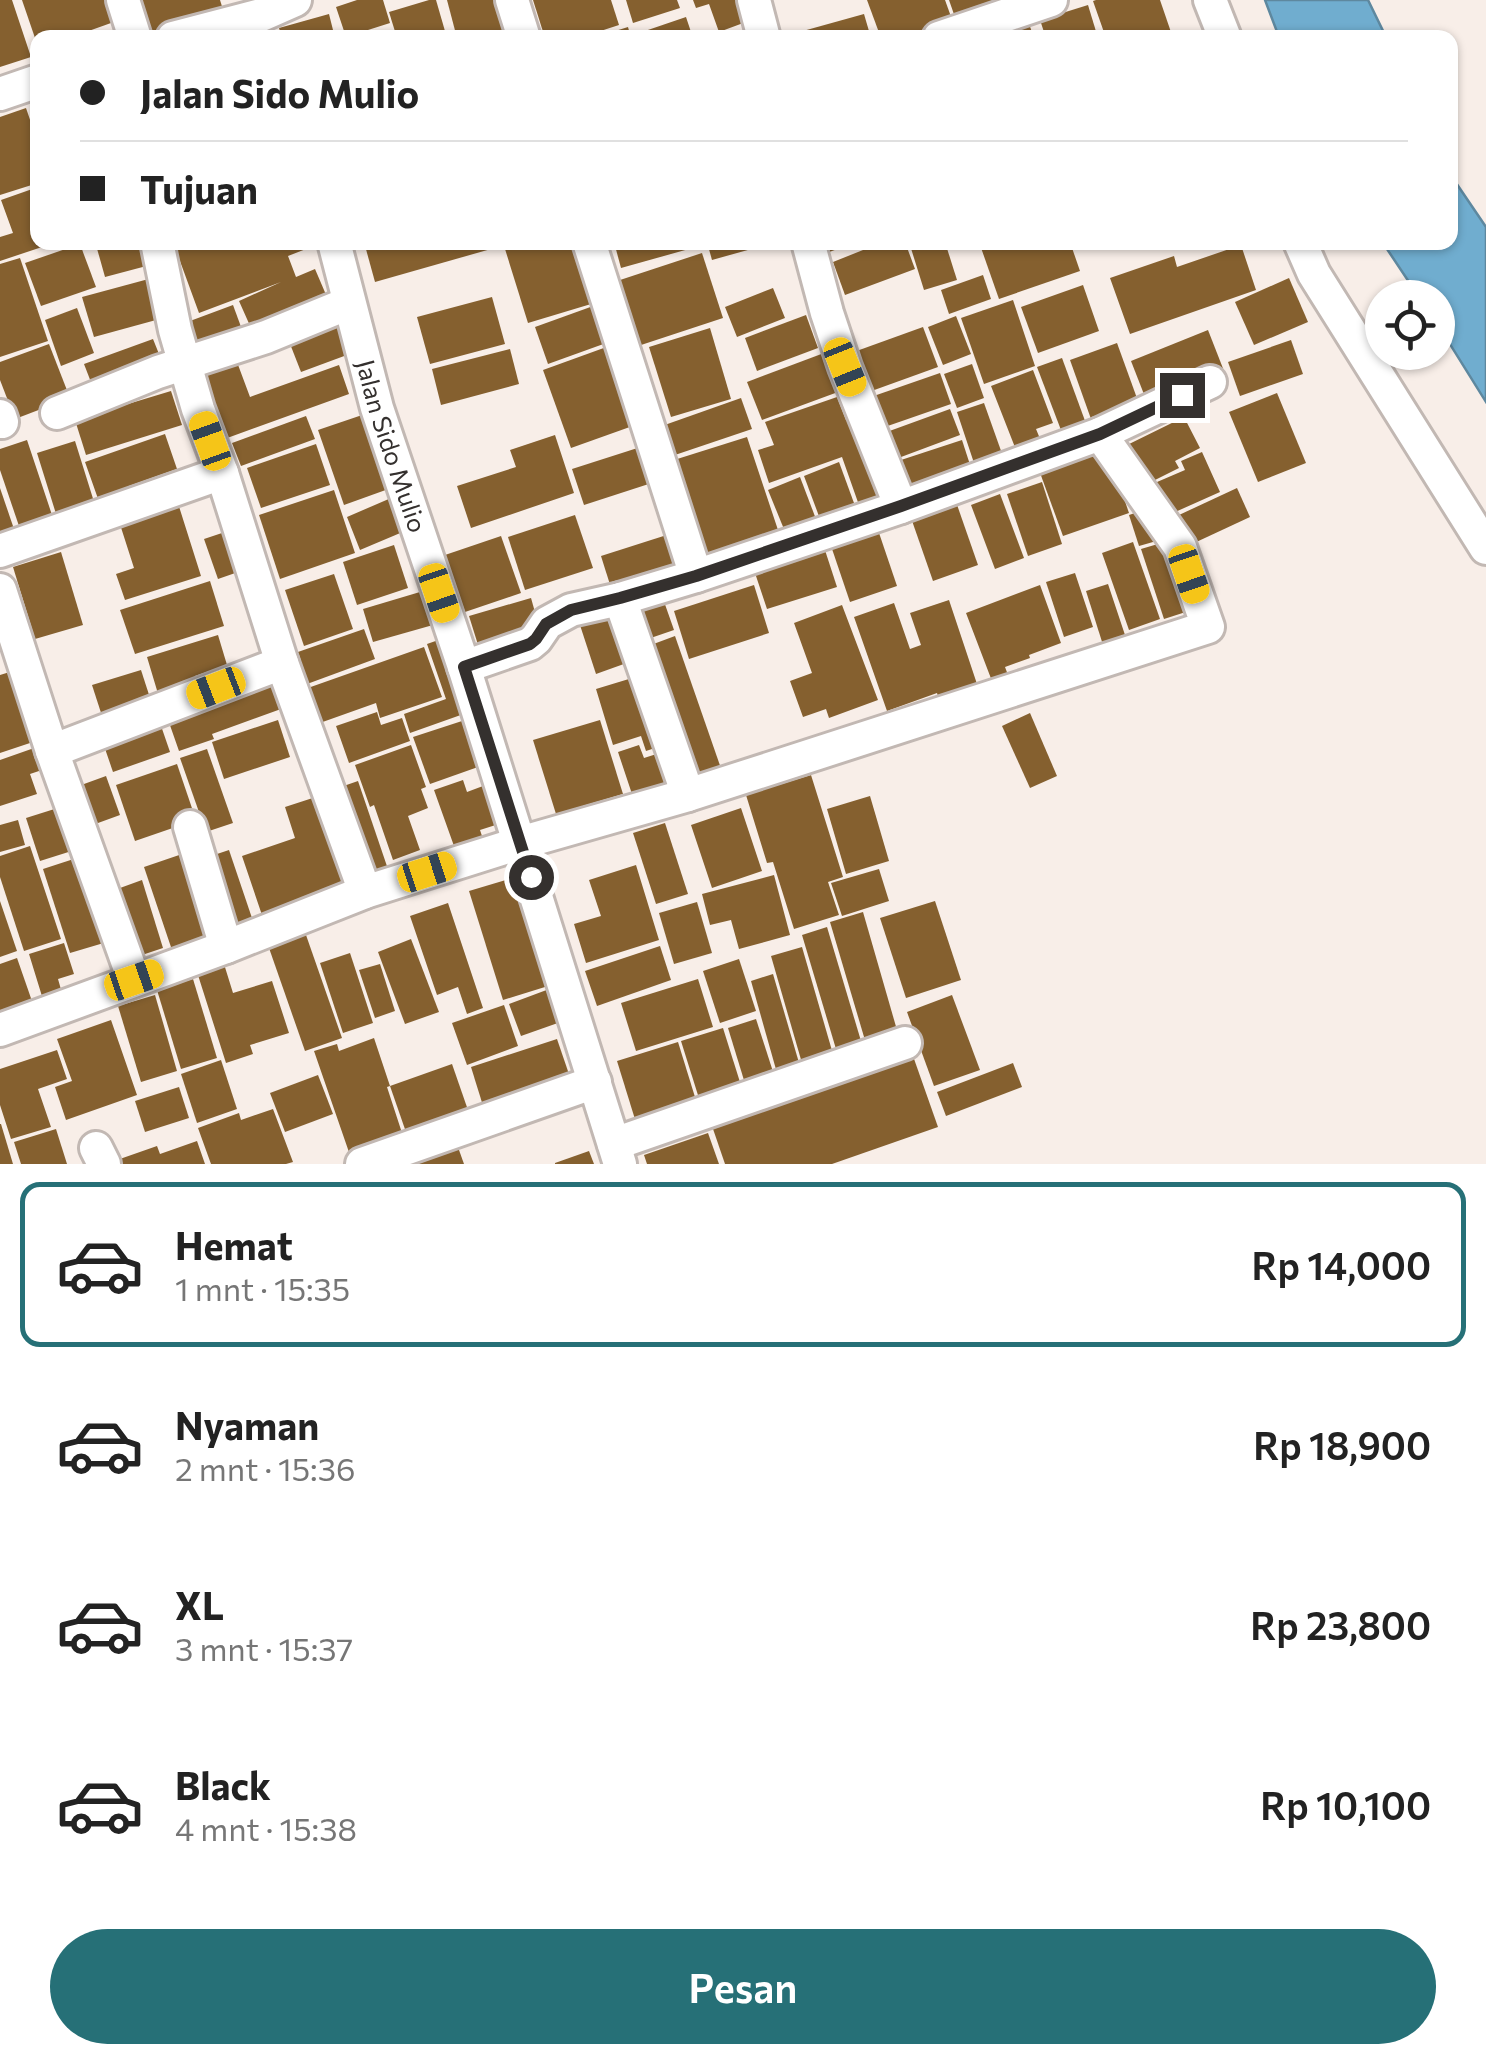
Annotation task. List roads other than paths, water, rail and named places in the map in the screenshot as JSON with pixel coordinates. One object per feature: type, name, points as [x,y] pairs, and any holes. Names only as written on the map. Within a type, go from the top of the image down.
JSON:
[{"type":"street","points":[[123,0],[132,30]]},
{"type":"street","points":[[209,30],[262,18],[295,0]]},
{"type":"street","points":[[512,0],[521,30]]},
{"type":"street","points":[[754,0],[762,30]]},
{"type":"street","points":[[963,30],[1051,0]]},
{"type":"street","points":[[1210,0],[1222,30]]},
{"type":"street","points":[[0,94],[30,84]]},
{"type":"street","points":[[159,250],[175,330],[198,409],[282,663],[365,892]]},
{"type":"street","name":"Jalan Sido Mulio","points":[[336,250],[377,408],[464,667],[617,1154]]},
{"type":"street","points":[[592,250],[696,576]]},
{"type":"street","points":[[810,250],[839,349],[901,506]]},
{"type":"street","points":[[1304,250],[1314,274],[1486,548]]},
{"type":"street","points":[[57,413],[349,303]]},
{"type":"street","points":[[464,667],[530,644],[546,624],[571,610],[696,576],[901,506],[1100,434],[1210,382]]},
{"type":"street","points":[[0,1030],[365,892],[688,795],[1208,627],[1180,547],[1100,434]]},
{"type":"street","points":[[0,551],[222,473]]},
{"type":"street","points":[[0,590],[52,752],[134,980]]},
{"type":"street","points":[[620,598],[688,795]]},
{"type":"street","points":[[52,752],[282,663]]},
{"type":"street","points":[[190,826],[226,947]]},
{"type":"street","points":[[617,1154],[905,1043]]},
{"type":"street","points":[[362,1164],[595,1082]]},
{"type":"water","points":[[1265,0],[1368,0],[1383,30],[1276,30]]},
{"type":"water","points":[[1458,186],[1486,227],[1486,402],[1455,352],[1455,280],[1408,280],[1388,250],[1458,250]]}]
